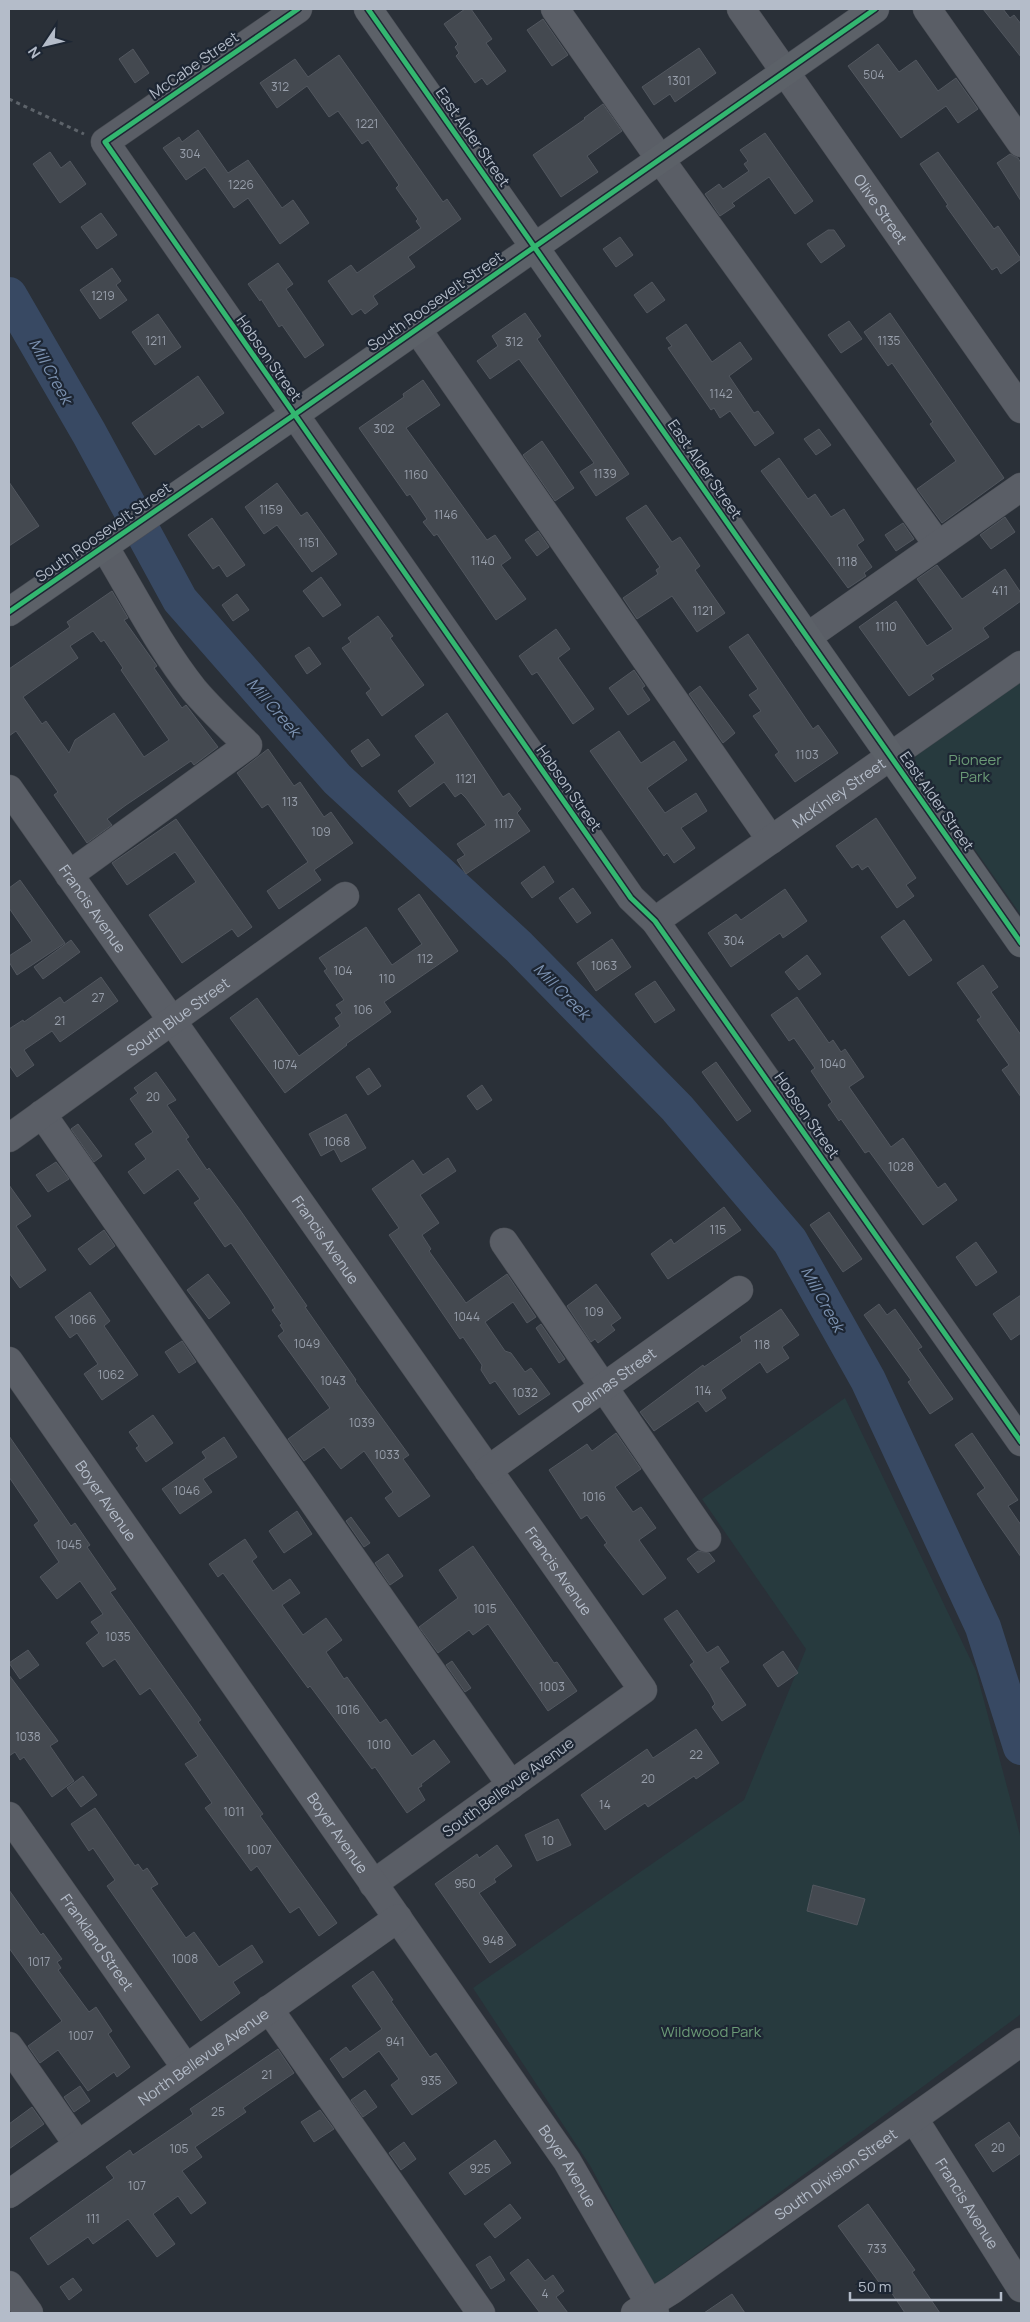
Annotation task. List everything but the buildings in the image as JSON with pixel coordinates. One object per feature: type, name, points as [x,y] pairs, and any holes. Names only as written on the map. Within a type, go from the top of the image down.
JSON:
[{"type":"main road","name":"East Alder Street","points":[[368,9],[1021,943]]},
{"type":"main road","name":"South Roosevelt Street","points":[[9,612],[294,416],[875,9]]},
{"type":"street","name":"McCabe Street","points":[[105,142],[298,9]]},
{"type":"street","points":[[555,9],[660,159],[938,545]]},
{"type":"street","name":"Olive Street","points":[[741,9],[1021,409]]},
{"type":"street","points":[[926,9],[1021,143]]},
{"type":"street","name":"Hobson Street","points":[[105,142],[630,898],[655,921],[1021,1442]]},
{"type":"street","points":[[417,329],[771,840]]},
{"type":"street","points":[[807,637],[1021,487]]},
{"type":"street","points":[[69,875],[248,745],[221,720],[193,688],[149,622],[109,542]]},
{"type":"street","name":"McKinley Street","points":[[655,921],[1021,665]]},
{"type":"street","name":"Francis Avenue","points":[[9,789],[643,1690]]},
{"type":"street","name":"South Blue Street","points":[[9,1138],[345,896]]},
{"type":"street","points":[[42,1114],[511,1785]]},
{"type":"street","points":[[504,1242],[707,1538]]},
{"type":"street","name":"Delmas Street","points":[[488,1470],[739,1290]]},
{"type":"street","name":"Boyer Avenue","points":[[9,1361],[566,2161],[646,2310]]},
{"type":"street","name":"South Bellevue Avenue","points":[[373,1884],[643,1690]]},
{"type":"street","name":"Frankland Street","points":[[9,1816],[186,2068]]},
{"type":"street","name":"North Bellevue Avenue","points":[[9,2194],[398,1918]]},
{"type":"street","points":[[269,2009],[481,2313]]},
{"type":"street","name":"South Division Street","points":[[646,2310],[1021,2042]]},
{"type":"street","points":[[9,2046],[78,2145]]},
{"type":"street","name":"Francis Avenue","points":[[914,2120],[1021,2288]]},
{"type":"street","points":[[9,2285],[28,2313]]},
{"type":"path","points":[[9,99],[105,142]]},
{"type":"green space","name":"Pioneer Park","points":[[1021,678],[1021,915],[918,769],[915,759],[918,750]]},
{"type":"green space","name":"Wildwood Park","points":[[845,1398],[976,1671],[1021,1839],[1021,2014],[653,2286],[591,2167],[473,1988],[744,1800],[806,1649],[702,1499]]},
{"type":"waterway","name":"Mill Creek","points":[[9,295],[89,433],[180,600],[337,779],[519,947],[677,1108],[790,1241],[868,1380],[983,1627],[1021,1747]]},
{"type":"cycle path","points":[[298,9],[105,142],[631,898],[655,921],[1021,1442]]},
{"type":"cycle path","points":[[368,9],[1021,943]]},
{"type":"cycle path","points":[[9,612],[875,9]]}]
